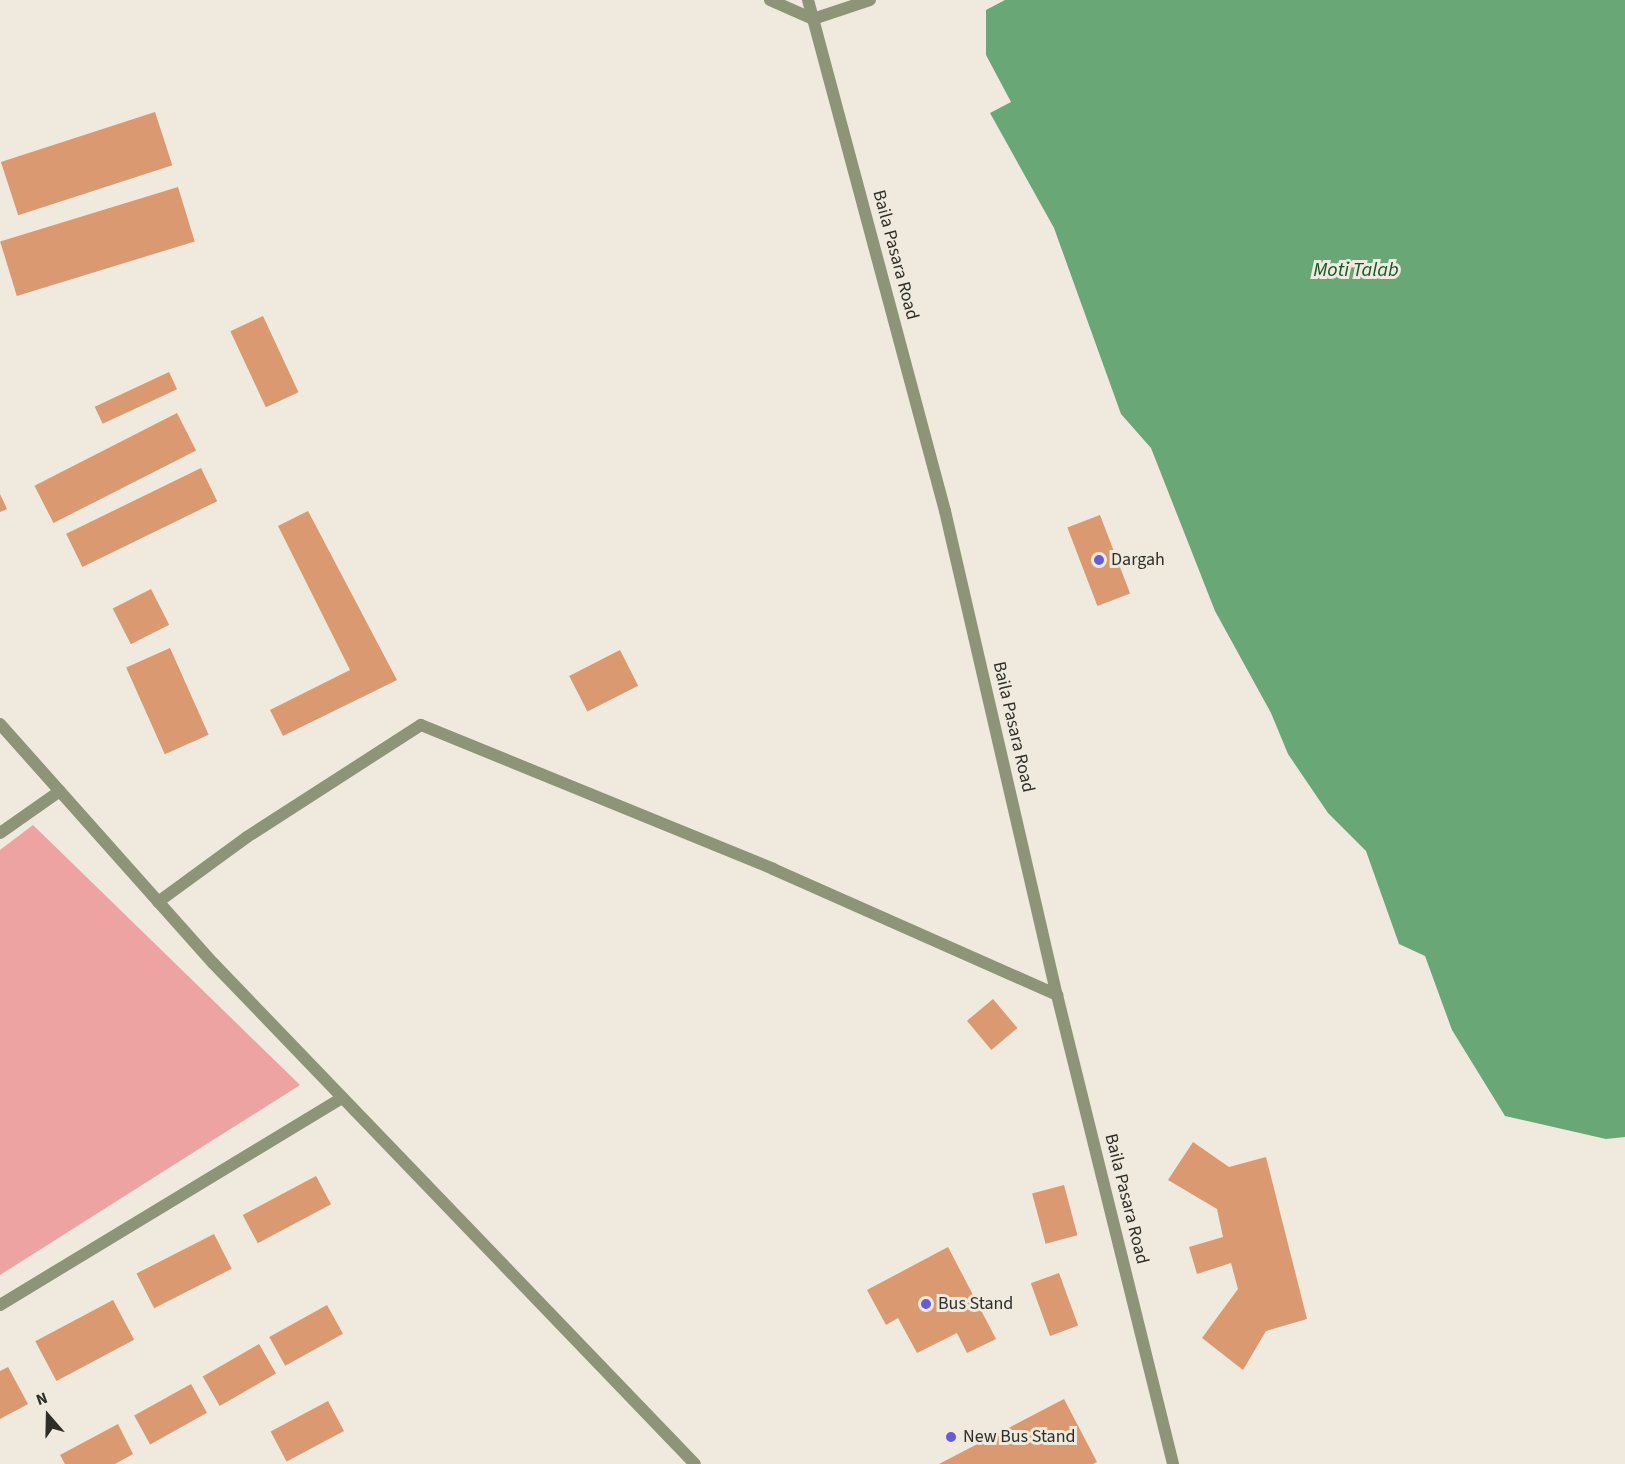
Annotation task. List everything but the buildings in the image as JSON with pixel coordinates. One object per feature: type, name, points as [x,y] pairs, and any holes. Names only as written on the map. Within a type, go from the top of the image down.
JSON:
[{"type":"street","points":[[770,0],[813,19],[870,0]]},
{"type":"street","name":"Baila Pasara Road","points":[[808,0],[945,511],[1057,995],[1173,1464]]},
{"type":"street","points":[[0,724],[158,902],[342,1098],[695,1464]]},
{"type":"street","points":[[158,902],[247,837],[421,726],[773,869],[1057,995]]},
{"type":"street","points":[[0,833],[60,791]]},
{"type":"street","points":[[0,1305],[342,1098]]},
{"type":"shaded area","points":[[33,825],[300,1085],[0,1275],[0,850]]},
{"type":"water","name":"Moti Talab","points":[[1005,0],[1625,0],[1625,1137],[1606,1139],[1505,1116],[1452,1030],[1425,956],[1399,944],[1366,851],[1328,813],[1288,754],[1271,713],[1215,611],[1151,448],[1121,414],[1054,228],[990,113],[1011,102],[986,55],[986,10]]},
{"type":"place","name":"Dargah","points":[[1099,560]]},
{"type":"place","name":"Bus Stand","points":[[926,1304]]},
{"type":"place","name":"New Bus Stand","points":[[951,1437]]}]
